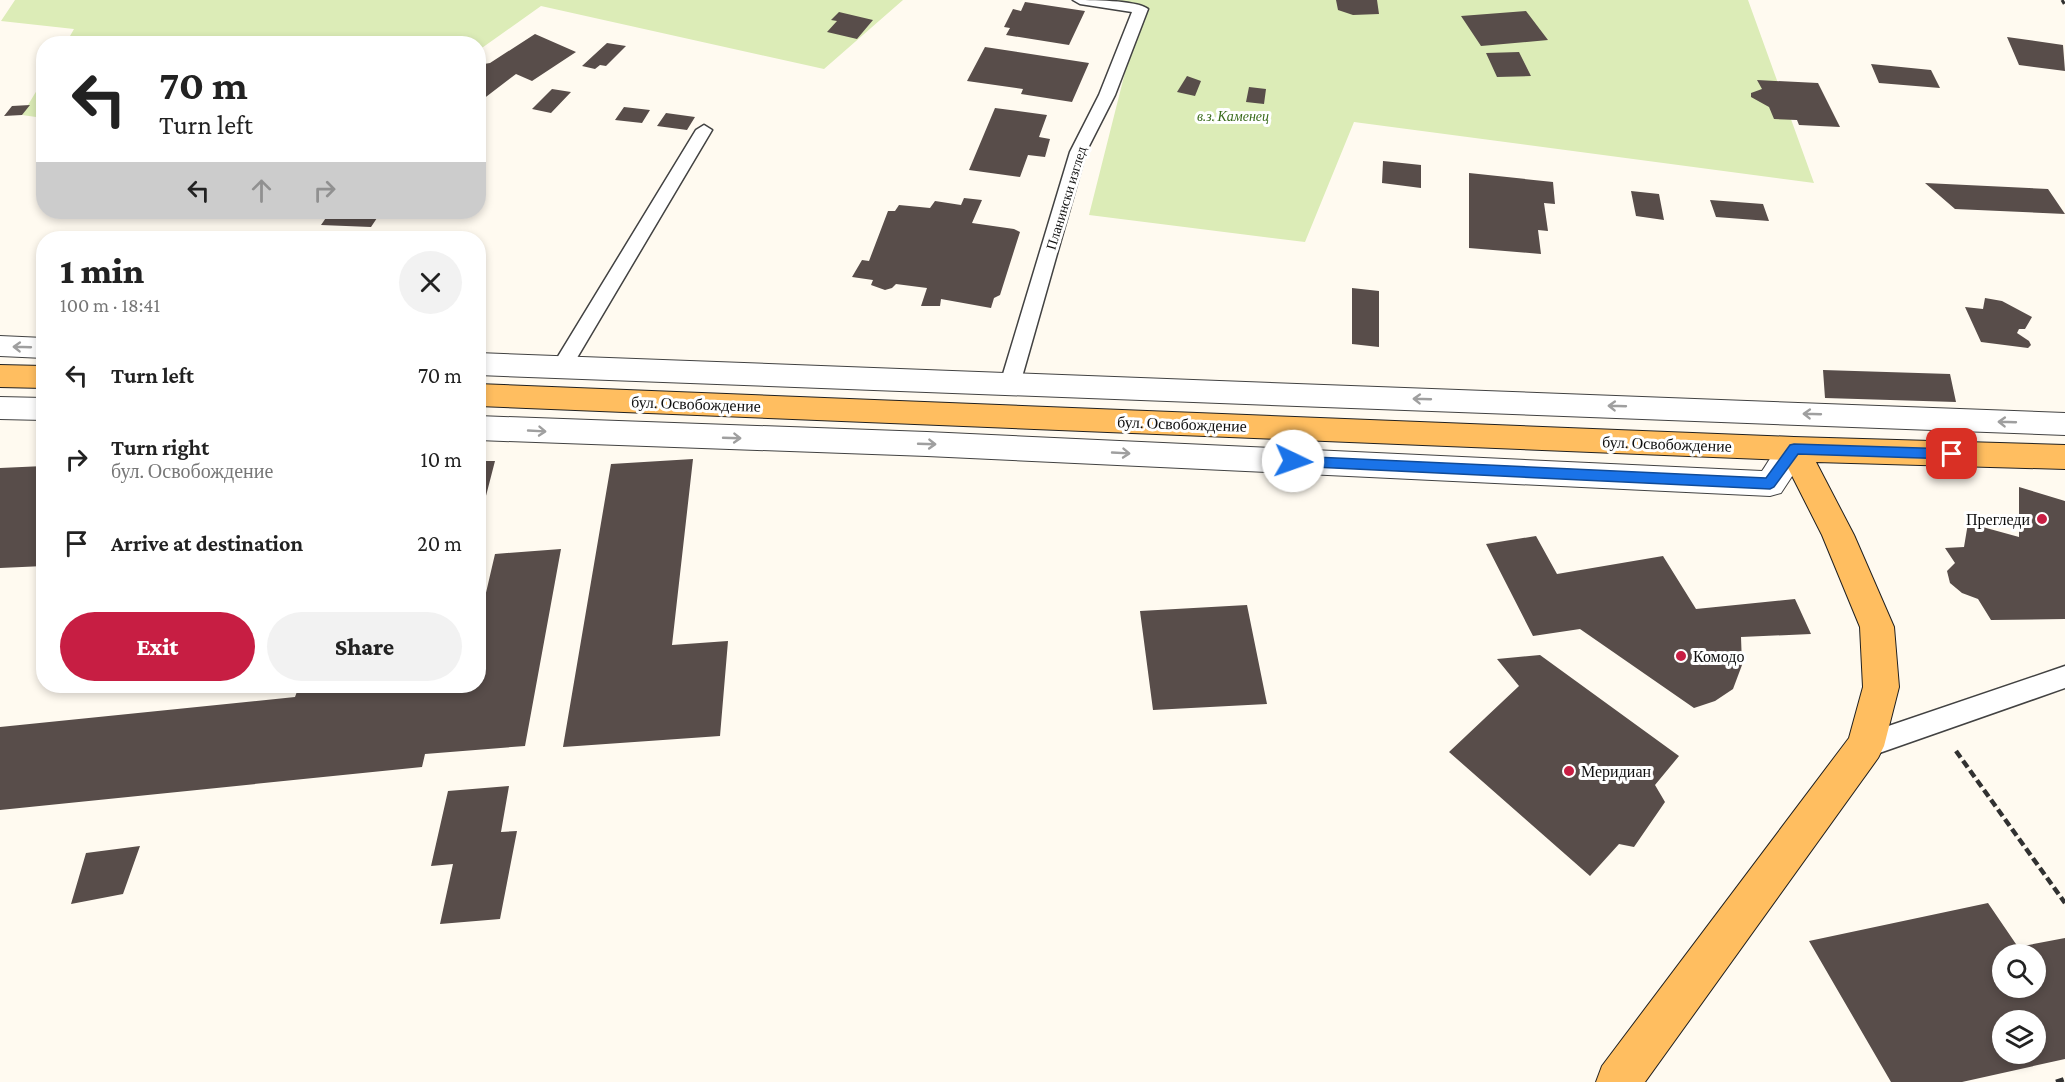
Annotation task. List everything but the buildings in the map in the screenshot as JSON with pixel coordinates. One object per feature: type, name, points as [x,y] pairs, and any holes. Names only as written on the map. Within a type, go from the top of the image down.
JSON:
[{"type":"main road","points":[[0,376],[36,378]]},
{"type":"main road","name":"бул. Освобождение","points":[[486,395],[1794,449],[2065,457]]},
{"type":"main road","points":[[1618,1082],[1865,746],[1881,687],[1877,627],[1838,535],[1794,449]]},
{"type":"street","points":[[0,346],[36,348]]},
{"type":"street","points":[[486,364],[2065,424]]},
{"type":"street","points":[[0,408],[36,409]]},
{"type":"street","points":[[486,428],[939,445],[1770,484],[1794,449]]},
{"type":"lane","name":"Планински изглед","points":[[1010,384],[1078,152],[1107,95],[1141,9],[1080,0]]},
{"type":"lane","points":[[561,368],[704,130]]},
{"type":"lane","points":[[1865,746],[2065,677]]},
{"type":"path","points":[[2062,0],[2065,5]]},
{"type":"path","points":[[1934,721],[2065,903]]},
{"type":"path","points":[[2056,1082],[2065,1079]]},
{"type":"green space","points":[[15,0],[903,0],[824,69],[541,6],[486,45],[486,36],[70,36],[74,29],[1,21]]},
{"type":"green space","name":"в.з. Каменец","points":[[1080,0],[1748,0],[1814,183],[1354,122],[1305,242],[1089,215],[1141,9]]},
{"type":"green space","points":[[36,92],[36,117],[22,115]]},
{"type":"place","name":"Прегледи","points":[[2042,519]]},
{"type":"place","name":"Комодо","points":[[1681,656]]},
{"type":"place","name":"Меридиан","points":[[1569,771]]},
{"type":"route","points":[[1293,461],[1770,484],[1794,449],[1952,454]]}]
